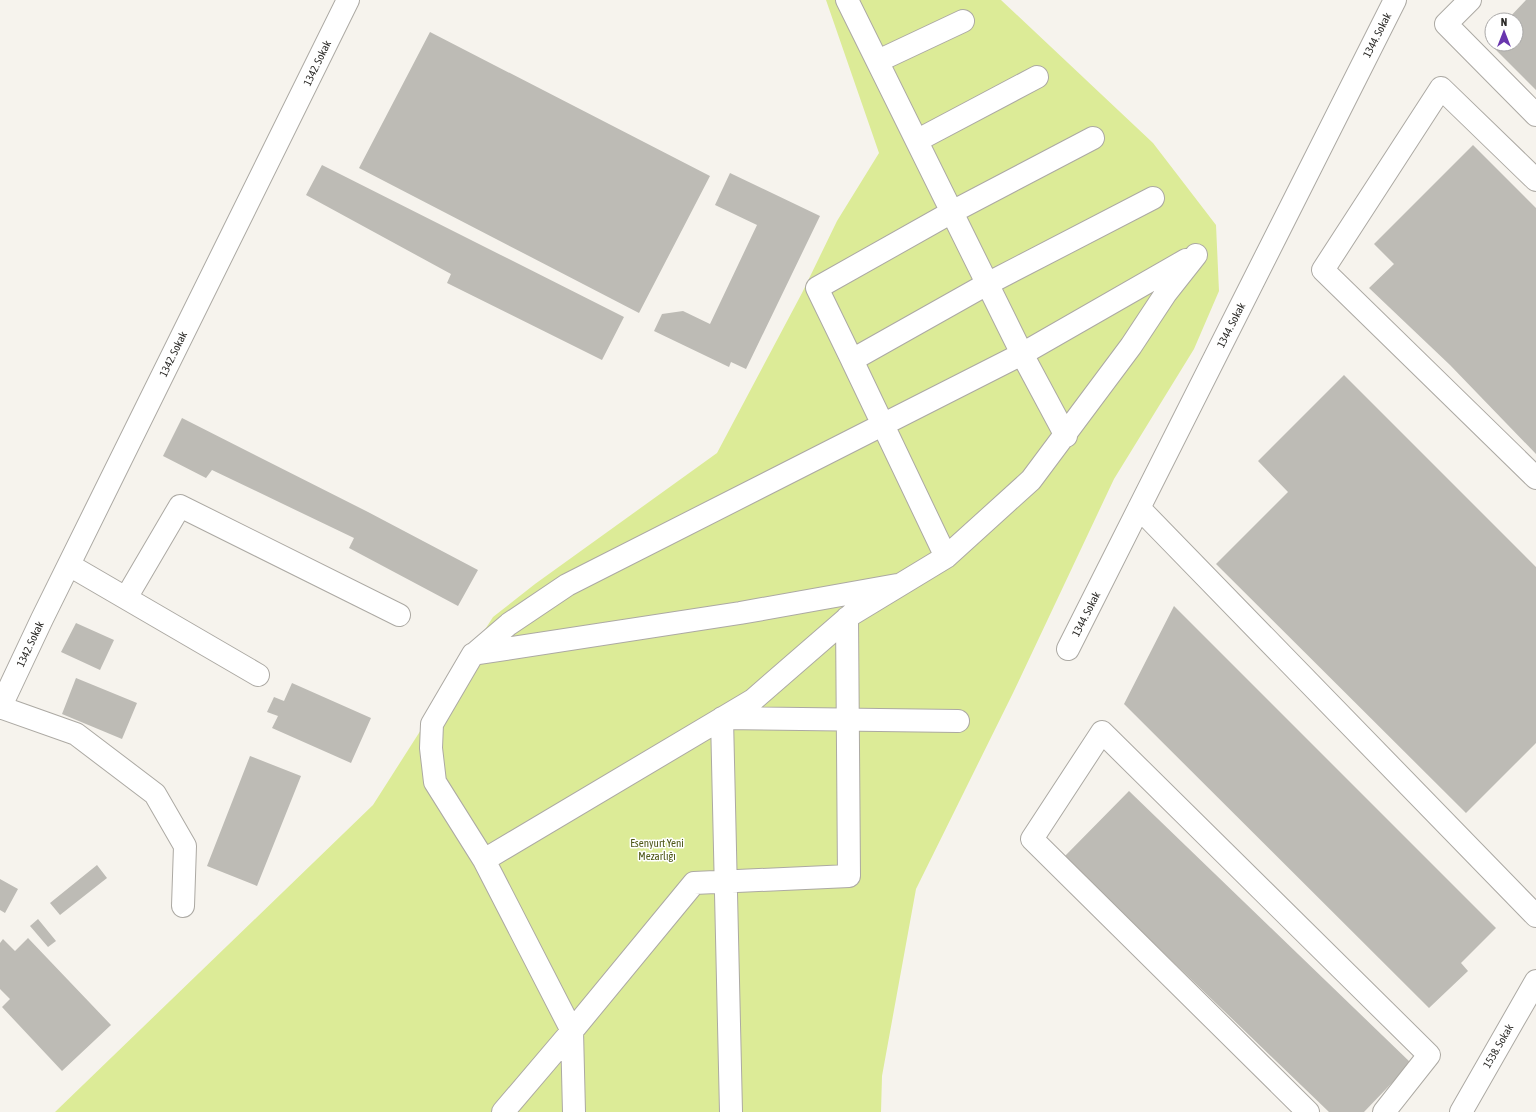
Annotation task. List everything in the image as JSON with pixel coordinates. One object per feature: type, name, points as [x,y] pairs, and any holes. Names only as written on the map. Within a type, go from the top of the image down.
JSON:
[{"type":"street","name":"1342. Sokak","points":[[0,708],[348,0]]},
{"type":"street","points":[[847,0],[918,140],[1022,354],[1066,436]]},
{"type":"street","name":"1344. Sokak","points":[[1068,649],[1395,0]]},
{"type":"street","points":[[1470,0],[1446,24],[1536,115]]},
{"type":"street","points":[[878,61],[963,21]]},
{"type":"street","points":[[918,140],[1037,77]]},
{"type":"street","points":[[1536,180],[1441,88],[1323,270],[1536,478]]},
{"type":"street","points":[[946,557],[817,288],[952,212],[1093,138]]},
{"type":"street","points":[[852,360],[988,284],[1153,198]]},
{"type":"street","points":[[484,860],[753,700],[847,618],[897,585],[946,557],[1031,480],[1066,436],[1131,346],[1166,292],[1196,255],[1022,354],[567,585],[509,624],[473,654],[432,724],[431,748],[435,782],[484,860],[572,1031],[574,1112]]},
{"type":"street","points":[[126,598],[180,506],[399,615]]},
{"type":"street","points":[[1139,508],[1536,916]]},
{"type":"street","points":[[69,565],[258,675]]},
{"type":"street","points":[[473,654],[740,613],[897,585]]},
{"type":"street","points":[[503,1112],[694,883],[849,876],[847,618]]},
{"type":"street","points":[[0,708],[76,734],[155,794],[185,846],[183,906]]},
{"type":"street","points":[[722,718],[958,721]]},
{"type":"street","points":[[722,718],[731,1112]]},
{"type":"street","points":[[1308,1112],[1032,839],[1102,732],[1429,1055],[1384,1112]]},
{"type":"street","name":"1538. Sokak","points":[[1461,1112],[1536,981]]},
{"type":"green space","name":"Esenyurt Yeni Mezarlığı","points":[[826,0],[1001,0],[1153,143],[1216,225],[1219,291],[1194,349],[1114,479],[1013,693],[916,889],[882,1076],[881,1112],[55,1112],[373,805],[493,617],[535,584],[717,453],[802,293],[837,221],[879,153]]},
{"type":"building","points":[[1526,0],[1536,0],[1536,90],[1498,52],[1524,52],[1524,12],[1515,12]]},
{"type":"building","points":[[430,32],[710,176],[639,313],[359,168]]},
{"type":"building","points":[[1473,145],[1536,208],[1536,454],[1450,365],[1369,288],[1394,264],[1374,244]]},
{"type":"building","points":[[322,165],[624,317],[602,360],[447,283],[451,274],[306,195]]},
{"type":"building","points":[[730,173],[820,216],[746,369],[731,362],[729,367],[654,331],[662,314],[683,311],[710,324],[757,225],[715,205]]},
{"type":"building","points":[[1344,375],[1536,567],[1536,743],[1466,813],[1216,564],[1288,492],[1258,461]]},
{"type":"building","points":[[182,418],[368,512],[478,570],[458,606],[349,548],[354,538],[212,470],[206,478],[163,456]]},
{"type":"building","points":[[1174,606],[1496,928],[1461,963],[1468,971],[1429,1008],[1124,704]]},
{"type":"building","points":[[76,623],[114,640],[100,670],[61,652]]},
{"type":"building","points":[[76,678],[137,703],[122,739],[62,714]]},
{"type":"building","points":[[292,683],[371,718],[351,763],[272,728],[278,716],[267,712],[274,697],[284,701]]},
{"type":"building","points":[[250,756],[301,776],[257,886],[207,866]]},
{"type":"building","points":[[1129,791],[1411,1063],[1364,1112],[1329,1112],[1064,857]]},
{"type":"building","points":[[97,865],[107,878],[60,915],[50,903]]},
{"type":"building","points":[[0,879],[18,889],[5,913],[0,910]]},
{"type":"building","points":[[38,919],[56,941],[48,947],[30,926]]},
{"type":"building","points":[[28,938],[111,1025],[62,1071],[2,1007],[10,999],[0,989],[0,943],[3,939],[15,951]]}]
